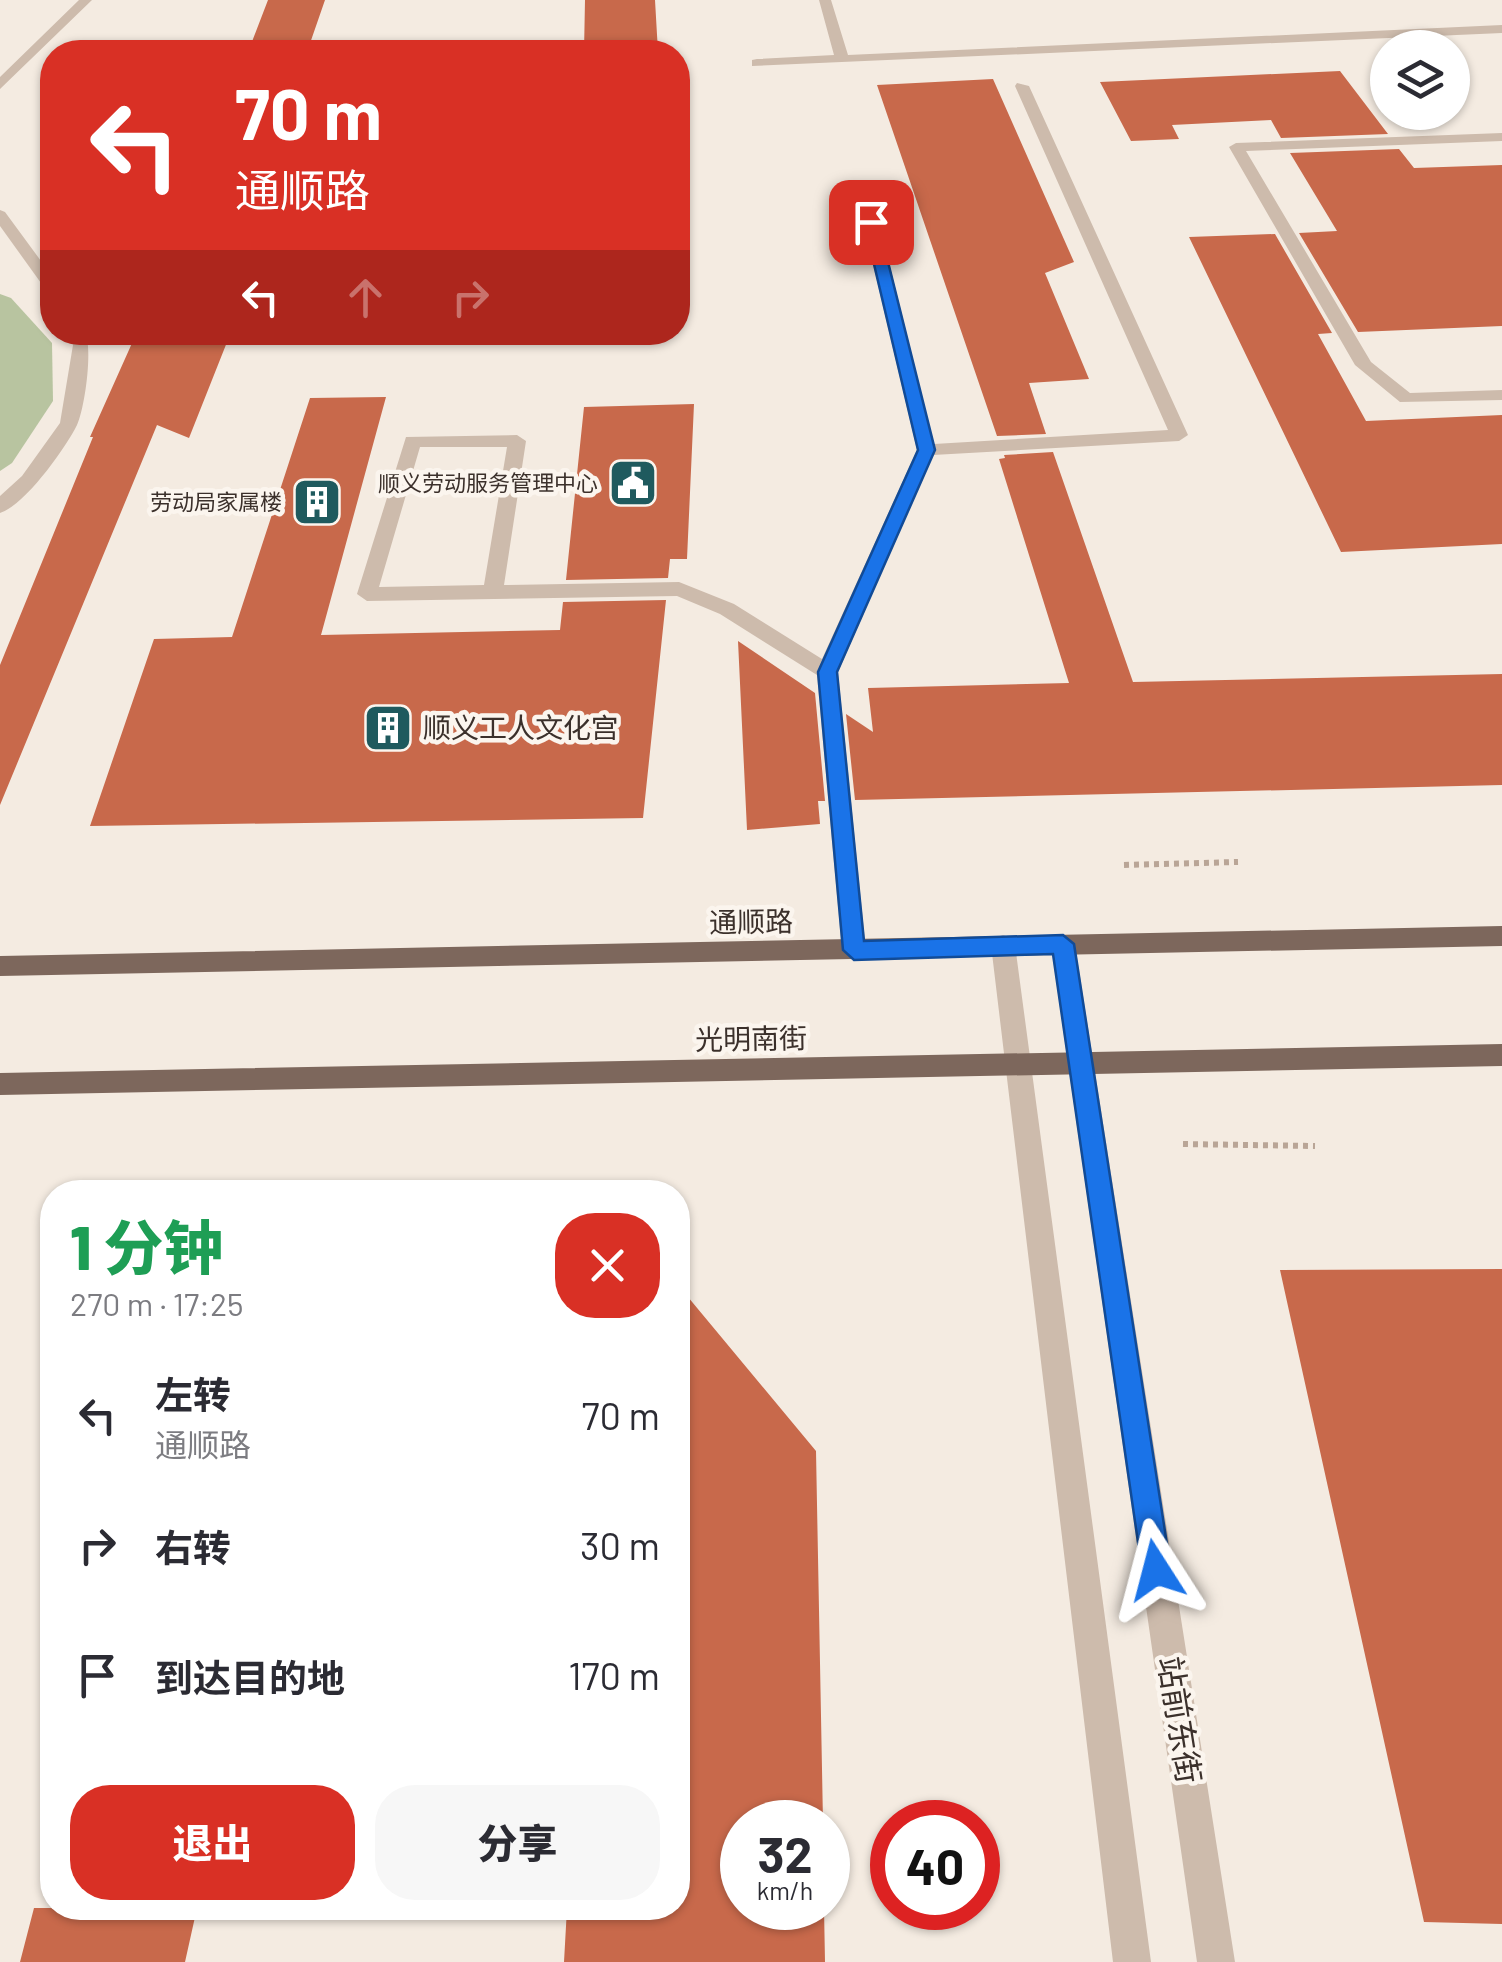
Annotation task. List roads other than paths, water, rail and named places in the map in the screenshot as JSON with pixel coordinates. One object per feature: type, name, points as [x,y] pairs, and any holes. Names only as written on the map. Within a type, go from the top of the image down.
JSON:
[{"type":"main road","name":"通顺路","points":[[0,966],[1502,936]]},
{"type":"main road","name":"光明南街","points":[[0,1084],[1502,1055]]},
{"type":"street","points":[[45,40],[86,0]]},
{"type":"street","points":[[825,0],[842,58]]},
{"type":"street","points":[[757,62],[1502,28]]},
{"type":"street","points":[[0,84],[40,45]]},
{"type":"street","points":[[926,450],[1179,436],[1022,86]]},
{"type":"street","points":[[1502,137],[1236,148],[1364,365],[1406,398],[1502,395]]},
{"type":"street","points":[[0,215],[40,270]]},
{"type":"street","points":[[854,950],[827,672],[926,450],[871,222]]},
{"type":"street","points":[[0,508],[29,480],[69,423],[82,345]]},
{"type":"street","points":[[493,592],[517,441],[412,441],[367,594],[493,592],[679,589],[727,609],[827,672]]},
{"type":"street","points":[[1003,944],[1132,1962]]},
{"type":"street","name":"站前东街","points":[[1063,944],[1216,1962]]},
{"type":"place","name":"顺义劳动服务管理中心","points":[[633,483]]},
{"type":"place","name":"劳动局家属楼","points":[[317,502]]},
{"type":"place","name":"顺义工人文化宫","points":[[388,728]]}]
